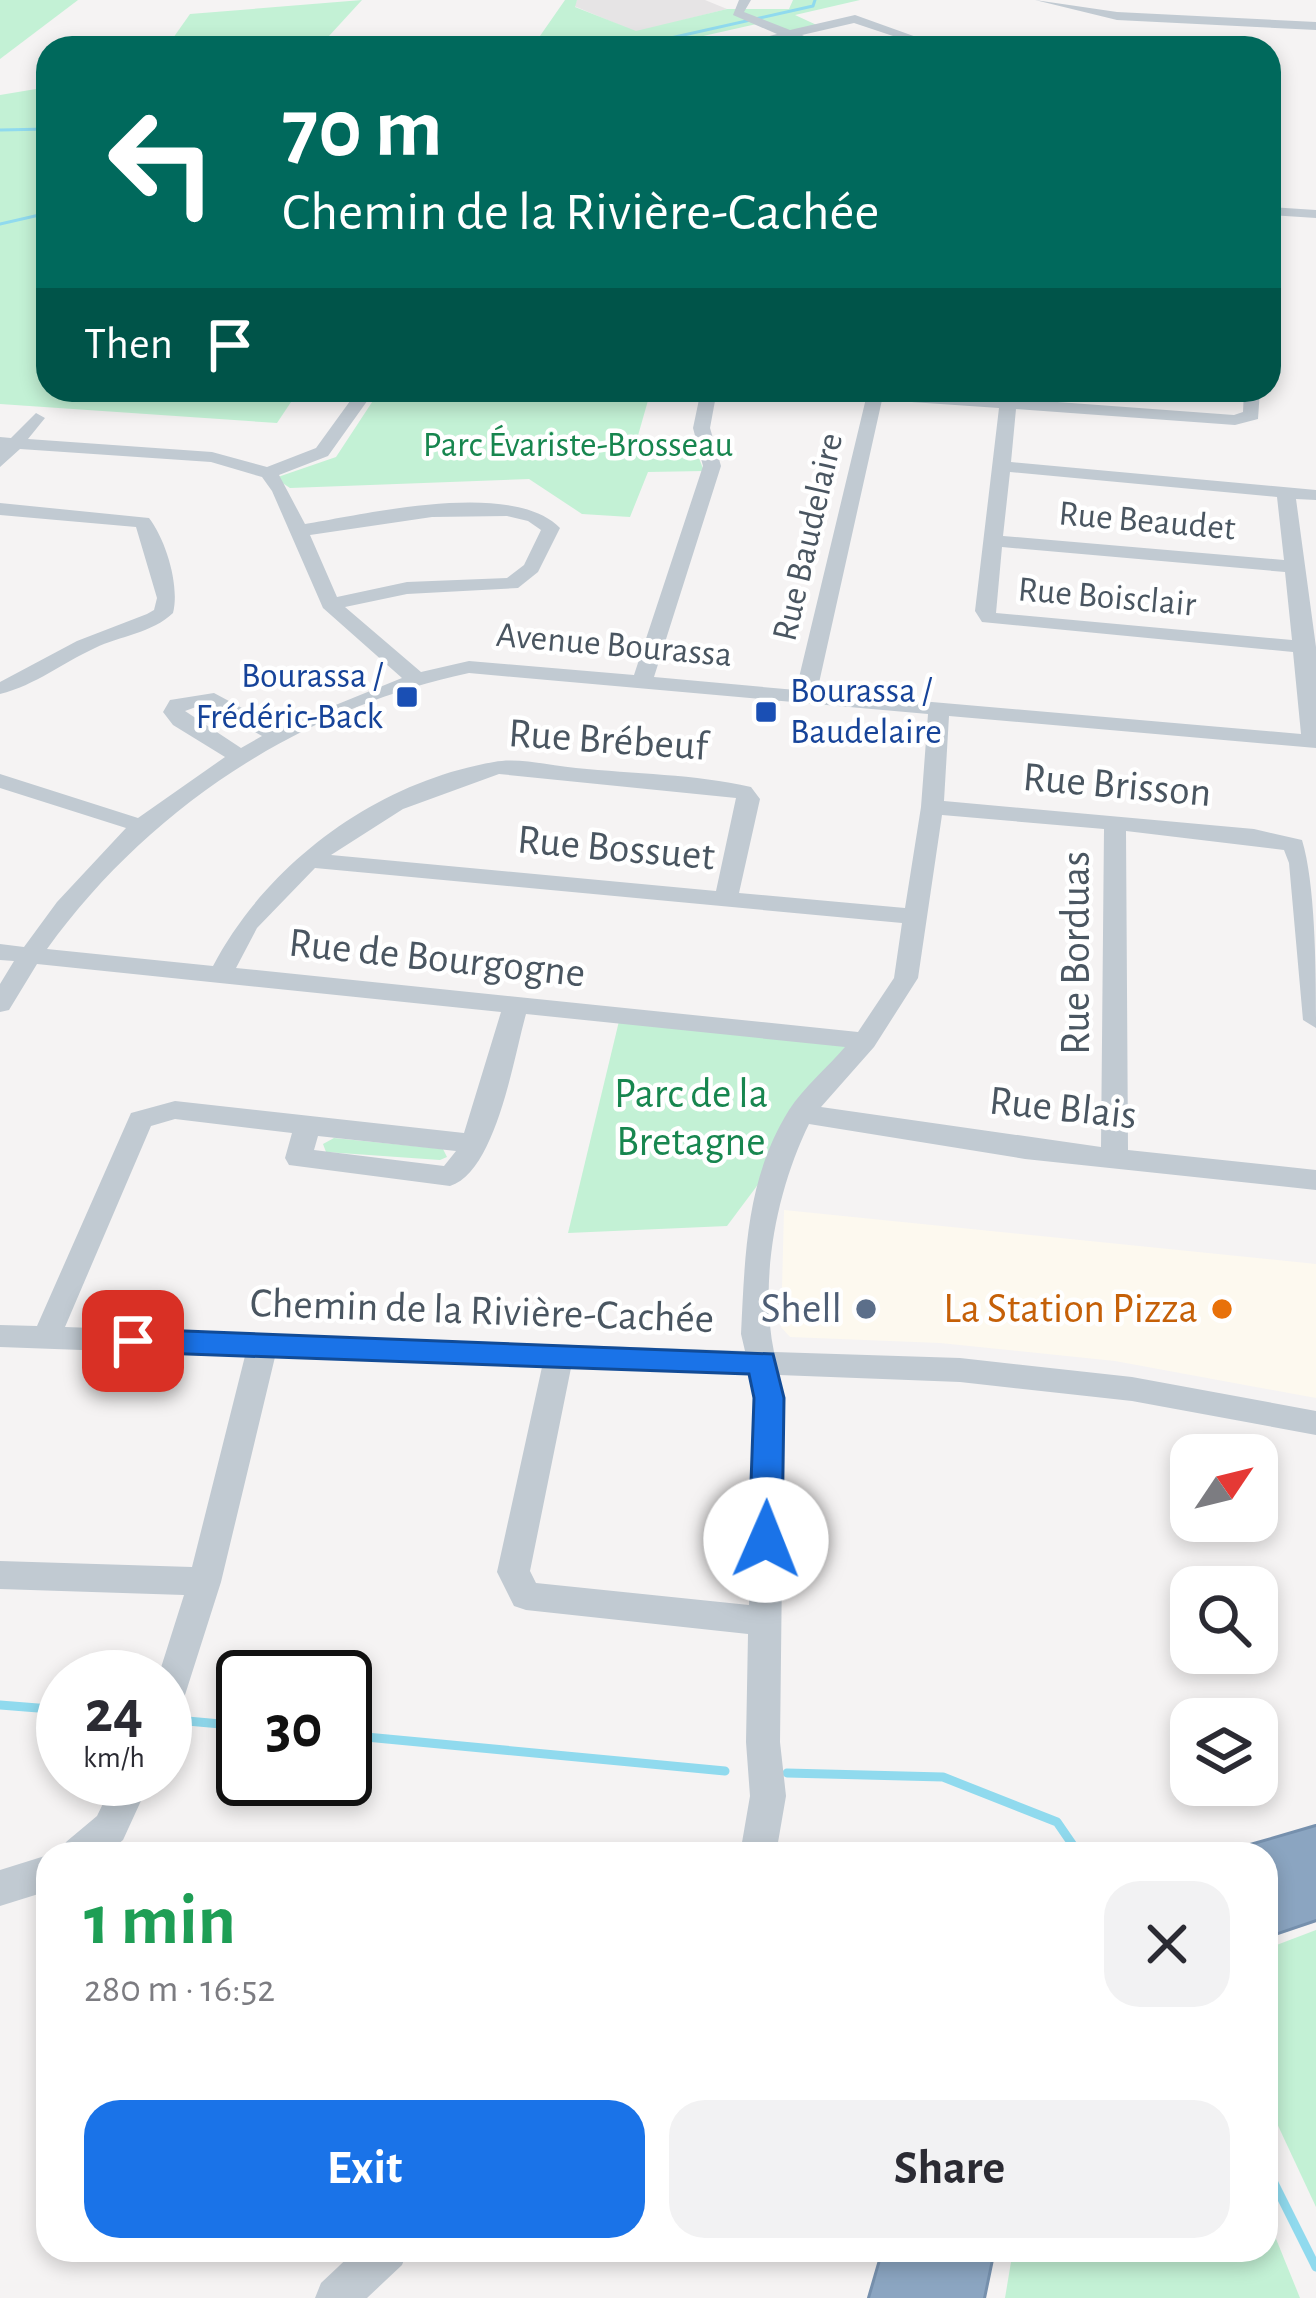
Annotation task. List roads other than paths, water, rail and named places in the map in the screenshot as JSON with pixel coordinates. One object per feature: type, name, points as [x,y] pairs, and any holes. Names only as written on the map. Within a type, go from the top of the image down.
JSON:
[{"type":"highway","points":[[1278,1862],[1316,1852]]},
{"type":"highway","points":[[1278,1906],[1316,1893]]},
{"type":"highway","points":[[901,2298],[911,2262]]},
{"type":"highway","points":[[952,2298],[960,2262]]},
{"type":"street","points":[[745,0],[737,13],[795,36]]},
{"type":"street","points":[[1041,0],[1096,14],[1316,26]]},
{"type":"street","points":[[1096,14],[1110,0]]},
{"type":"street","points":[[781,36],[862,19],[908,36]]},
{"type":"street","points":[[1281,212],[1316,214]]},
{"type":"street","points":[[8,442],[212,458],[268,473],[322,452],[358,402]]},
{"type":"street","points":[[641,684],[712,466],[700,436],[698,416],[704,402]]},
{"type":"street","name":"Rue Baudelaire","points":[[805,698],[874,402]]},
{"type":"street","name":"Rue Boisclair","points":[[1008,402],[985,611],[989,618],[1306,647]]},
{"type":"street","points":[[1058,402],[1235,420],[1252,415],[1252,402]]},
{"type":"street","points":[[0,462],[8,442],[36,418]]},
{"type":"street","points":[[1001,466],[1316,495]]},
{"type":"street","points":[[268,473],[329,604],[416,679]]},
{"type":"street","points":[[1286,493],[1314,742]]},
{"type":"street","points":[[0,509],[142,522],[149,531],[167,598],[164,613],[149,623],[80,647],[32,679],[0,688]]},
{"type":"street","points":[[298,531],[461,511],[526,512],[544,517],[551,528],[523,580],[407,588],[329,604]]},
{"type":"street","name":"Rue Beaudet","points":[[992,541],[1296,567]]},
{"type":"street","name":"Avenue Bourassa","points":[[0,1004],[75,890],[138,825],[237,754],[416,679],[469,667],[1314,742]]},
{"type":"street","points":[[237,754],[181,720],[173,712],[177,704],[207,697],[276,736]]},
{"type":"street","points":[[760,1842],[768,1796],[763,1742],[769,1398],[756,1334],[760,1228],[775,1165],[801,1113],[866,1041],[906,978],[932,807],[939,708]]},
{"type":"street","name":"Rue Brébeuf","points":[[221,973],[248,923],[307,860],[383,813],[465,773],[521,769],[743,792],[749,799],[728,896]]},
{"type":"street","points":[[0,782],[138,825]]},
{"type":"street","name":"Rue Brisson","points":[[932,807],[1254,836],[1294,845],[1301,863],[1316,1020]]},
{"type":"street","name":"Rue Borduas","points":[[1114,1156],[1115,824]]},
{"type":"street","name":"Rue Bossuet","points":[[307,860],[918,917]]},
{"type":"street","name":"Rue de Bourgogne","points":[[0,952],[866,1041]]},
{"type":"street","points":[[46,1338],[140,1120],[175,1109],[474,1144],[515,1004]]},
{"type":"street","name":"Rue Blais","points":[[801,1113],[1025,1149],[1316,1180]]},
{"type":"street","name":"Chemin de la Rivière-Cachée","points":[[0,1336],[762,1362],[1035,1377],[1175,1396],[1316,1423]]},
{"type":"street","points":[[184,1650],[263,1345]]},
{"type":"street","points":[[559,1355],[513,1572],[526,1596],[764,1621]]},
{"type":"street","points":[[0,1575],[205,1582]]},
{"type":"street","points":[[93,1842],[110,1828],[120,1806]]},
{"type":"street","points":[[0,1888],[36,1877]]},
{"type":"street","points":[[336,2298],[374,2262]]},
{"type":"waterway","points":[[679,36],[813,6],[815,0]]},
{"type":"waterway","points":[[0,130],[36,129]]},
{"type":"waterway","points":[[0,224],[36,216]]},
{"type":"waterway","points":[[0,1705],[36,1708]]},
{"type":"waterway","points":[[192,1721],[216,1724]]},
{"type":"waterway","points":[[372,1738],[725,1771]]},
{"type":"waterway","points":[[787,1773],[943,1777],[1057,1822],[1071,1842]]},
{"type":"waterway","points":[[1278,2191],[1316,2267]]},
{"type":"place","name":"Bourassa / Frédéric-Back","points":[[407,697]]},
{"type":"place","name":"Bourassa / Baudelaire","points":[[766,712]]},
{"type":"place","name":"Shell","points":[[866,1309]]},
{"type":"place","name":"La Station Pizza","points":[[1222,1309]]},
{"type":"park label","name":"Parc Évariste-Brosseau","points":[[578,445]]},
{"type":"park label","name":"Parc de la Bretagne","points":[[691,1118]]}]
